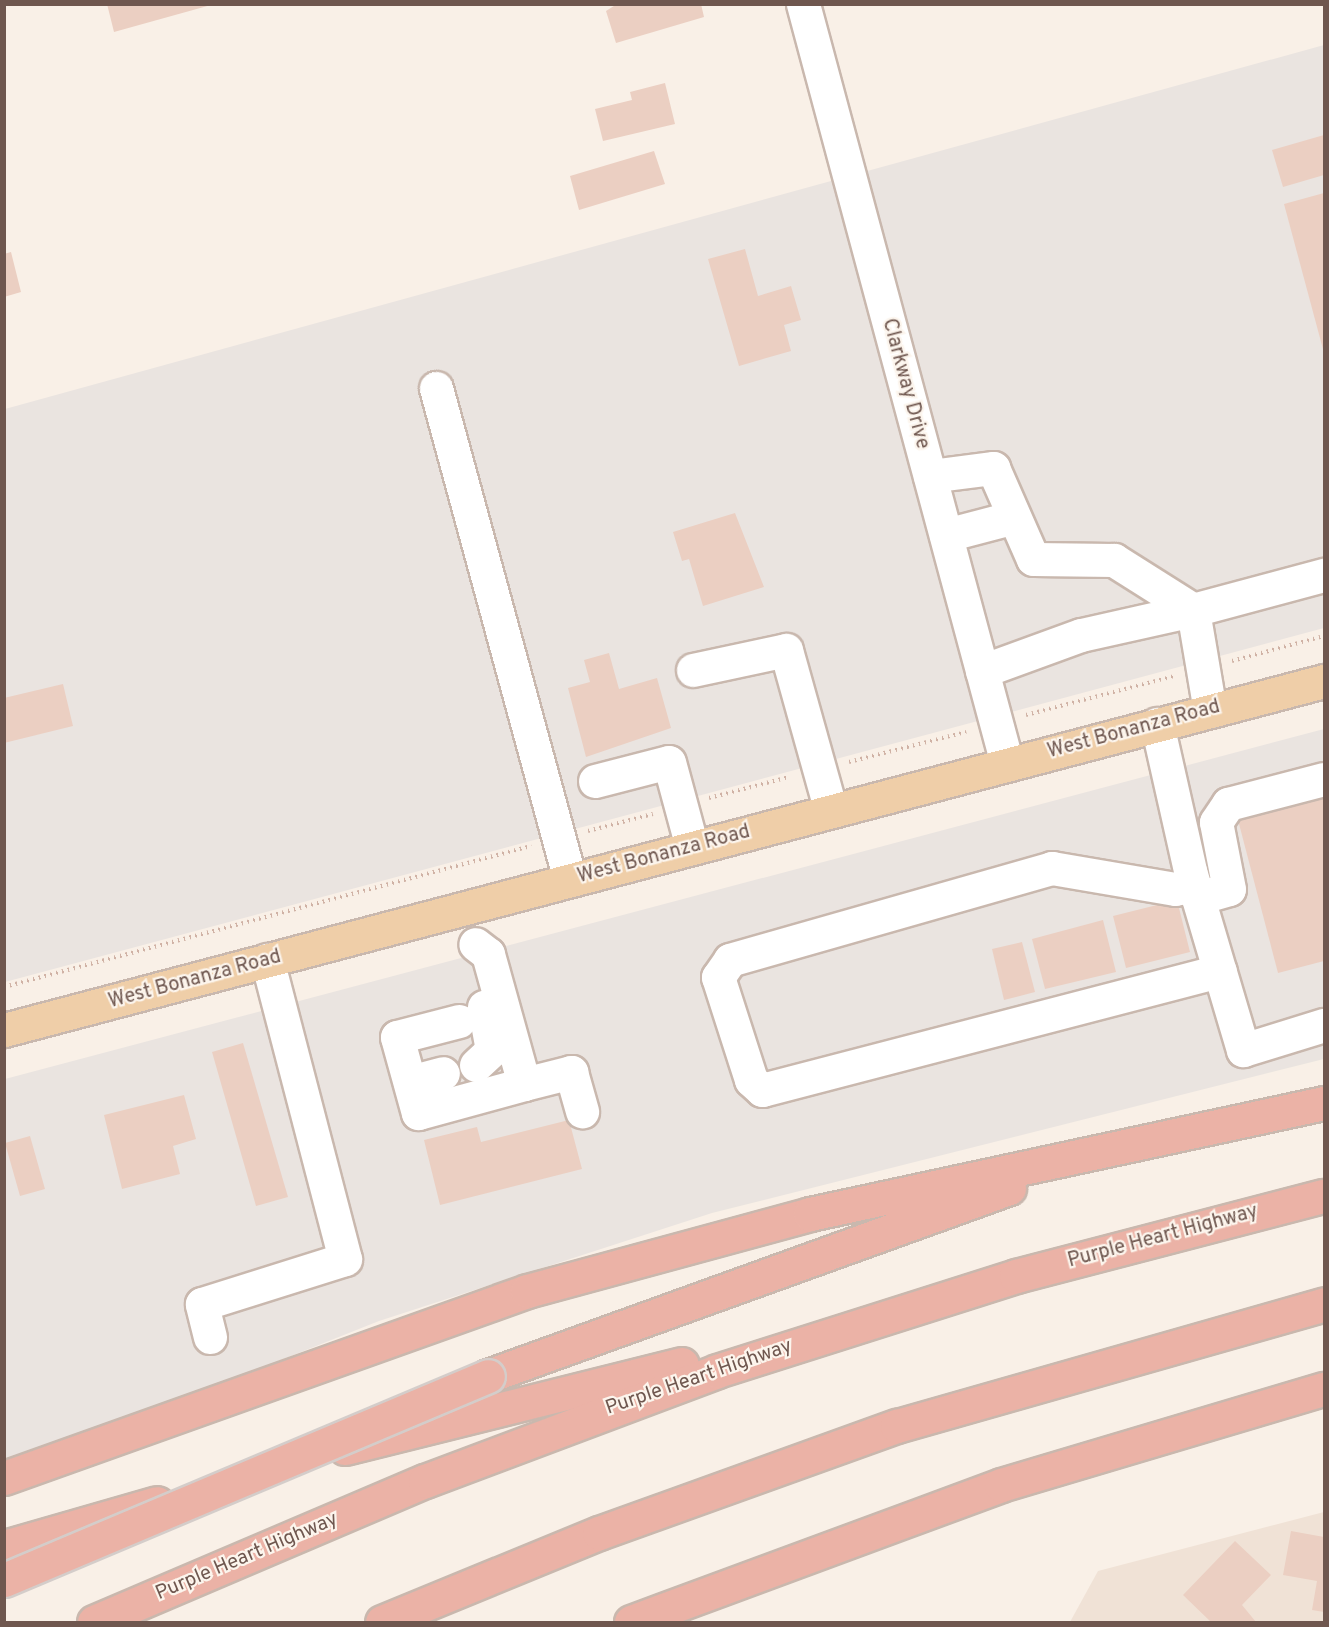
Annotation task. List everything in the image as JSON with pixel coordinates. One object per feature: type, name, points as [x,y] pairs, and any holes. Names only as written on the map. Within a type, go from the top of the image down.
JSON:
[{"type":"highway","points":[[4,1478],[527,1291],[810,1214],[1324,1103]]},
{"type":"highway","points":[[4,1580],[488,1376],[1135,1143]]},
{"type":"highway","name":"Purple Heart Highway","points":[[94,1623],[521,1443],[880,1318],[1097,1253],[1324,1196]]},
{"type":"highway","points":[[382,1623],[599,1533],[987,1397],[1324,1304]]},
{"type":"highway","points":[[4,1547],[444,1420],[880,1318]]},
{"type":"highway","points":[[632,1623],[824,1547],[1159,1435],[1324,1389]]},
{"type":"highway","points":[[440,1623],[599,1533]]},
{"type":"highway","points":[[689,1623],[824,1547]]},
{"type":"main road","name":"West Bonanza Road","points":[[4,1030],[1324,681]]},
{"type":"street","name":"Clarkway Drive","points":[[803,4],[1007,764]]},
{"type":"street","points":[[436,388],[570,880]]},
{"type":"street","points":[[930,476],[993,468],[1011,518],[1033,559],[1114,560],[1193,610],[1210,711]]},
{"type":"street","points":[[946,535],[1011,518]]},
{"type":"street","points":[[982,671],[1082,635],[1193,610],[1324,575]]},
{"type":"street","points":[[693,670],[786,650],[831,810]]},
{"type":"street","points":[[1157,724],[1196,891],[1243,1050],[1324,1025]]},
{"type":"street","points":[[595,781],[669,762],[692,847]]},
{"type":"street","points":[[1220,972],[762,1090],[751,1080],[718,977],[730,960],[1052,868],[1175,889],[1196,891],[1229,889],[1216,822],[1228,804],[1324,779]]},
{"type":"street","points":[[463,908],[475,944],[471,961],[492,1050],[476,1065]]},
{"type":"street","points":[[475,944],[488,954],[524,1084]]},
{"type":"street","points":[[210,1336],[202,1304],[345,1258],[267,960]]},
{"type":"street","points":[[459,1021],[397,1037],[418,1113],[571,1072],[582,1111]]},
{"type":"street","points":[[410,1082],[443,1073]]},
{"type":"shaded area","points":[[1324,45],[1324,628],[5,982],[5,409]]},
{"type":"shaded area","points":[[1324,729],[1324,1059],[712,1213],[379,1321],[5,1470],[5,1079]]},
{"type":"shaded area","points":[[1324,1512],[1324,1622],[1070,1622],[1098,1571]]},
{"type":"building","points":[[107,4],[211,4],[211,5],[114,32]]},
{"type":"building","points":[[617,4],[701,4],[704,17],[616,43],[606,11]]},
{"type":"building","points":[[665,83],[675,124],[603,141],[595,109],[632,100],[630,92]]},
{"type":"building","points":[[1324,135],[1324,175],[1283,187],[1272,150]]},
{"type":"building","points":[[654,151],[665,184],[579,210],[570,176]]},
{"type":"building","points":[[1324,193],[1324,353],[1284,204]]},
{"type":"building","points":[[745,249],[758,296],[791,286],[801,320],[784,325],[791,351],[739,366],[708,259]]},
{"type":"building","points":[[11,252],[21,292],[4,297],[4,254]]},
{"type":"building","points":[[735,513],[764,587],[703,606],[689,559],[682,561],[673,532]]},
{"type":"building","points":[[609,653],[619,689],[657,678],[671,728],[586,757],[568,688],[590,682],[584,660]]},
{"type":"building","points":[[63,684],[73,726],[4,743],[4,698]]},
{"type":"building","points":[[1324,797],[1324,961],[1278,973],[1238,820]]},
{"type":"building","points":[[1177,900],[1190,952],[1126,968],[1113,916]]},
{"type":"building","points":[[1103,920],[1116,972],[1045,989],[1032,939]]},
{"type":"building","points":[[1022,942],[1035,992],[1004,1000],[992,949]]},
{"type":"building","points":[[243,1043],[288,1197],[256,1206],[212,1052]]},
{"type":"building","points":[[184,1095],[196,1139],[173,1146],[180,1174],[122,1189],[104,1115]]},
{"type":"building","points":[[569,1120],[582,1169],[440,1205],[424,1140],[477,1127],[481,1142]]},
{"type":"building","points":[[30,1136],[45,1189],[20,1196],[5,1143]]},
{"type":"building","points":[[1291,1531],[1324,1537],[1324,1612],[1312,1610],[1317,1581],[1283,1575]]},
{"type":"building","points":[[1235,1541],[1271,1575],[1242,1605],[1256,1622],[1211,1622],[1183,1595]]}]
